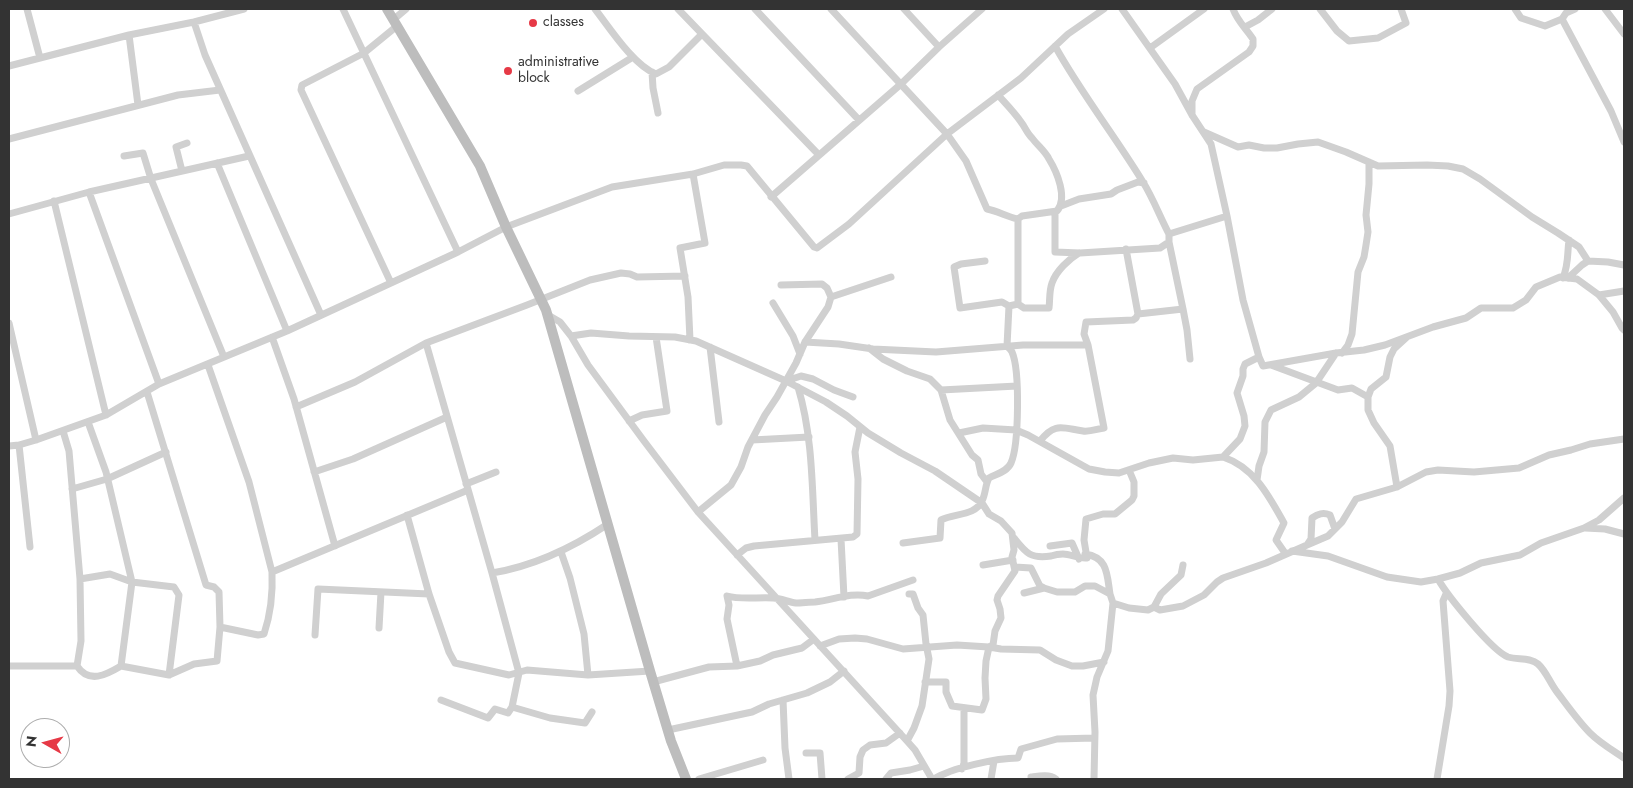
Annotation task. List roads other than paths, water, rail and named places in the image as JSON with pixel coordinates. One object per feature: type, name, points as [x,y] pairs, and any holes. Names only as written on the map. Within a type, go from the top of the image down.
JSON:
[{"type":"street","points":[[27,9],[40,58]]},
{"type":"street","points":[[9,66],[129,35],[194,22],[244,9]]},
{"type":"street","points":[[342,9],[458,252]]},
{"type":"street","points":[[387,9],[480,166],[506,227],[548,315],[652,677],[668,730],[686,779]]},
{"type":"street","points":[[391,283],[301,90],[302,86],[364,53],[395,23],[406,9]]},
{"type":"street","points":[[595,9],[633,57],[656,74],[669,66],[702,34]]},
{"type":"street","points":[[678,9],[820,155]]},
{"type":"street","points":[[755,9],[858,120]]},
{"type":"street","points":[[831,9],[947,134],[966,161],[988,209],[1006,217],[1018,219],[1022,216],[1055,212],[1061,206],[1079,199],[1111,194],[1138,182],[1144,183]]},
{"type":"street","points":[[904,9],[938,47]]},
{"type":"street","points":[[771,197],[901,84],[980,9]]},
{"type":"street","points":[[9,446],[36,440],[106,415],[160,384],[272,338],[458,252],[506,227],[612,187],[693,174],[724,165],[747,166],[771,197],[814,247],[817,248],[849,224],[947,134],[1021,78],[1068,34],[1104,9]]},
{"type":"street","points":[[1122,9],[1175,84],[1211,144],[1243,300],[1263,366],[1364,350],[1385,345],[1408,335],[1466,318],[1481,308],[1513,308],[1526,300],[1536,287],[1549,281],[1565,278],[1577,279],[1599,295],[1613,312],[1624,330]]},
{"type":"street","points":[[1150,48],[1204,9]]},
{"type":"street","points":[[1192,115],[1192,101],[1197,89],[1252,49],[1253,39],[1245,27],[1238,21],[1233,9]]},
{"type":"street","points":[[1245,27],[1272,9]]},
{"type":"street","points":[[1320,9],[1337,31],[1349,41],[1378,38],[1406,23],[1401,9]]},
{"type":"street","points":[[1515,9],[1521,18],[1545,26],[1562,19],[1566,12],[1575,9]]},
{"type":"street","points":[[1605,9],[1624,34]]},
{"type":"street","points":[[1562,19],[1611,111],[1624,142]]},
{"type":"street","points":[[194,22],[205,55],[220,90],[321,314]]},
{"type":"street","points":[[129,35],[138,105]]},
{"type":"street","points":[[1055,46],[1070,73],[1101,116],[1144,183],[1169,238],[1187,330],[1190,359]]},
{"type":"street","points":[[578,91],[633,57]]},
{"type":"street","points":[[652,72],[652,88],[658,113]]},
{"type":"street","points":[[9,138],[178,95],[220,90]]},
{"type":"street","points":[[998,95],[1022,122],[1031,138],[1050,160],[1061,192],[1061,206]]},
{"type":"street","points":[[1204,132],[1238,147],[1249,145],[1276,148],[1318,142],[1378,166],[1427,165],[1448,166],[1464,170],[1579,247],[1588,261]]},
{"type":"street","points":[[182,172],[176,147],[187,143]]},
{"type":"street","points":[[124,156],[144,153],[151,179],[224,357]]},
{"type":"street","points":[[9,214],[89,192],[249,156]]},
{"type":"street","points":[[1257,480],[1258,466],[1264,452],[1265,422],[1271,410],[1299,397],[1316,383],[1339,353],[1348,345],[1352,334],[1358,272],[1366,245],[1369,162]]},
{"type":"street","points":[[217,164],[287,331]]},
{"type":"street","points":[[690,340],[688,297],[680,248],[705,244],[693,174]]},
{"type":"street","points":[[89,192],[160,384]]},
{"type":"street","points":[[54,201],[106,415]]},
{"type":"street","points":[[1055,212],[1055,252],[1160,248],[1169,238],[1227,216]]},
{"type":"street","points":[[1018,219],[1018,304]]},
{"type":"street","points":[[1565,278],[1569,240]]},
{"type":"street","points":[[1040,441],[1046,433],[1054,428],[1065,427],[1086,431],[1104,428],[1088,345],[1084,334],[1086,322],[1132,320],[1138,314],[1126,249]]},
{"type":"street","points":[[985,261],[961,264],[954,267],[960,308],[1002,302],[1009,306],[1018,304],[1024,308],[1049,308],[1052,283],[1060,270],[1080,252]]},
{"type":"street","points":[[1565,278],[1588,261],[1624,265]]},
{"type":"street","points":[[296,407],[356,382],[426,343],[590,280],[621,274],[630,274],[637,277],[684,276]]},
{"type":"street","points":[[831,297],[891,278]]},
{"type":"street","points":[[698,512],[731,485],[765,415],[796,364],[805,342],[828,307],[831,297],[827,288],[822,284],[781,285]]},
{"type":"street","points":[[1599,295],[1624,292]]},
{"type":"street","points":[[773,303],[793,336],[800,354]]},
{"type":"street","points":[[903,543],[940,538],[941,520],[974,511],[982,503],[988,478],[1004,471],[1010,464],[1016,430],[1018,398],[1012,351],[1007,346],[1009,306]]},
{"type":"street","points":[[1138,314],[1183,309]]},
{"type":"street","points":[[548,315],[560,322],[571,336],[588,365],[698,512],[908,741],[933,779],[942,774],[962,769],[1008,758],[1018,758],[1021,749],[1057,739],[1094,738]]},
{"type":"street","points":[[9,323],[36,440]]},
{"type":"street","points":[[571,336],[591,333],[656,338],[675,337],[690,340],[710,348],[786,381],[826,402],[860,427],[901,453],[935,471],[982,503],[989,514],[1002,521],[1012,533],[1014,574],[997,600],[1001,618],[995,631],[993,645],[989,647],[986,661],[986,699],[982,710],[952,706],[946,692],[946,682],[925,682]]},
{"type":"street","points":[[1397,487],[1390,446],[1374,423],[1368,410],[1368,397],[1371,389],[1386,377],[1390,357],[1394,349],[1408,335]]},
{"type":"street","points":[[272,338],[296,407],[335,546]]},
{"type":"street","points":[[629,421],[642,416],[667,411],[656,338]]},
{"type":"street","points":[[805,342],[936,352],[1007,346],[1088,345]]},
{"type":"street","points":[[426,343],[519,672],[512,707],[508,713],[495,709],[488,718],[441,700]]},
{"type":"street","points":[[710,348],[719,422]]},
{"type":"street","points":[[869,348],[883,359],[906,371],[930,378],[941,390],[950,420],[972,455],[978,460],[981,474],[987,482]]},
{"type":"street","points":[[1224,457],[1240,439],[1245,426],[1237,393],[1243,376],[1243,369],[1245,364],[1259,357]]},
{"type":"street","points":[[208,365],[249,482],[272,572],[273,592],[270,615],[264,634],[258,635],[220,627]]},
{"type":"street","points":[[1270,365],[1338,390],[1352,388],[1368,397]]},
{"type":"street","points":[[786,381],[801,376],[813,379],[853,397]]},
{"type":"street","points":[[941,390],[1017,386]]},
{"type":"street","points":[[798,387],[809,437],[815,540]]},
{"type":"street","points":[[9,666],[76,666],[82,673],[93,676],[105,676],[121,666],[168,675],[194,664],[217,661],[220,627],[219,592],[214,586],[206,585],[146,392]]},
{"type":"street","points":[[314,472],[353,459],[447,417]]},
{"type":"street","points":[[88,422],[107,479],[132,582],[121,666]]},
{"type":"street","points":[[737,555],[746,548],[754,546],[841,539],[853,537],[857,534],[858,479],[855,452],[860,427]]},
{"type":"street","points":[[959,434],[982,428],[1016,430],[1040,441],[1089,469],[1119,473],[1149,463],[1173,458],[1193,460],[1224,457],[1232,460],[1261,483],[1284,523],[1276,540],[1289,552],[1328,556],[1387,577],[1421,582],[1460,573],[1481,563],[1520,555],[1542,543],[1584,528],[1599,520],[1624,498]]},
{"type":"street","points":[[63,431],[68,451],[80,579],[81,641],[76,666]]},
{"type":"street","points":[[752,440],[809,437]]},
{"type":"street","points":[[1154,607],[1160,610],[1183,606],[1204,595],[1223,578],[1266,563],[1328,536],[1342,522],[1356,499],[1397,487],[1426,472],[1438,470],[1474,472],[1519,468],[1549,455],[1590,444],[1624,439]]},
{"type":"street","points":[[19,445],[30,546]]},
{"type":"street","points":[[72,489],[107,479],[166,452]]},
{"type":"street","points":[[1082,556],[1086,519],[1103,514],[1115,514],[1132,500],[1134,496],[1134,482],[1129,470]]},
{"type":"street","points":[[272,572],[407,515],[496,472]]},
{"type":"street","points":[[1308,545],[1311,539],[1312,518],[1326,513],[1330,515],[1335,529]]},
{"type":"street","points":[[407,515],[429,594],[448,652],[455,663],[509,675],[536,670],[588,675],[652,677],[709,667],[737,666],[760,661],[773,655],[802,648],[814,639]]},
{"type":"street","points":[[492,574],[555,556],[608,524]]},
{"type":"street","points":[[1584,528],[1605,529],[1624,534]]},
{"type":"street","points":[[1013,538],[1026,553],[1034,556],[1063,554],[1094,555],[1102,563],[1106,571],[1113,603],[1108,651],[1097,677],[1093,694],[1094,779]]},
{"type":"street","points":[[841,539],[844,597]]},
{"type":"street","points":[[1050,546],[1072,543],[1082,556]]},
{"type":"street","points":[[561,552],[570,578],[584,634],[588,675]]},
{"type":"street","points":[[983,565],[1014,563],[1031,568],[1040,586],[1057,592],[1075,592],[1085,586],[1095,586],[1110,594]]},
{"type":"street","points":[[1113,603],[1138,610],[1148,610],[1154,607],[1161,594],[1181,575],[1183,565]]},
{"type":"street","points":[[80,579],[110,574],[132,582],[174,587],[179,595],[168,675]]},
{"type":"street","points":[[1438,579],[1446,594],[1454,600],[1458,608],[1484,636],[1508,657],[1536,662],[1544,670],[1550,682],[1589,733],[1624,758]]},
{"type":"street","points":[[737,666],[727,619],[729,605],[727,596],[735,598],[776,598],[795,603],[817,602],[862,594],[868,596],[913,580]]},
{"type":"street","points":[[1024,593],[1044,588]]},
{"type":"street","points":[[315,635],[318,589],[429,594]]},
{"type":"street","points":[[379,628],[381,592]]},
{"type":"street","points":[[908,741],[922,706],[929,659],[923,615],[918,608],[913,594],[909,594]]},
{"type":"street","points":[[1437,779],[1450,691],[1443,601],[1446,594]]},
{"type":"street","points":[[820,646],[839,639],[855,638],[867,639],[903,649],[957,645],[1040,650],[1056,660],[1072,666],[1104,662]]},
{"type":"street","points":[[668,730],[752,712],[807,693],[830,682],[844,671]]},
{"type":"street","points":[[784,700],[788,779]]},
{"type":"street","points":[[512,707],[550,718],[585,723],[592,712]]},
{"type":"street","points":[[962,769],[964,763],[964,708]]},
{"type":"street","points":[[848,779],[859,772],[860,757],[863,750],[870,745],[886,743],[900,733]]},
{"type":"street","points":[[806,753],[820,753],[822,779]]},
{"type":"street","points":[[699,779],[763,760]]},
{"type":"street","points":[[991,779],[994,762]]},
{"type":"street","points":[[886,779],[891,772],[924,766]]},
{"type":"street","points":[[1031,777],[1046,776],[1056,779]]},
{"type":"place","name":"classes","points":[[533,23]]},
{"type":"place","name":"administrative block","points":[[508,71]]}]
